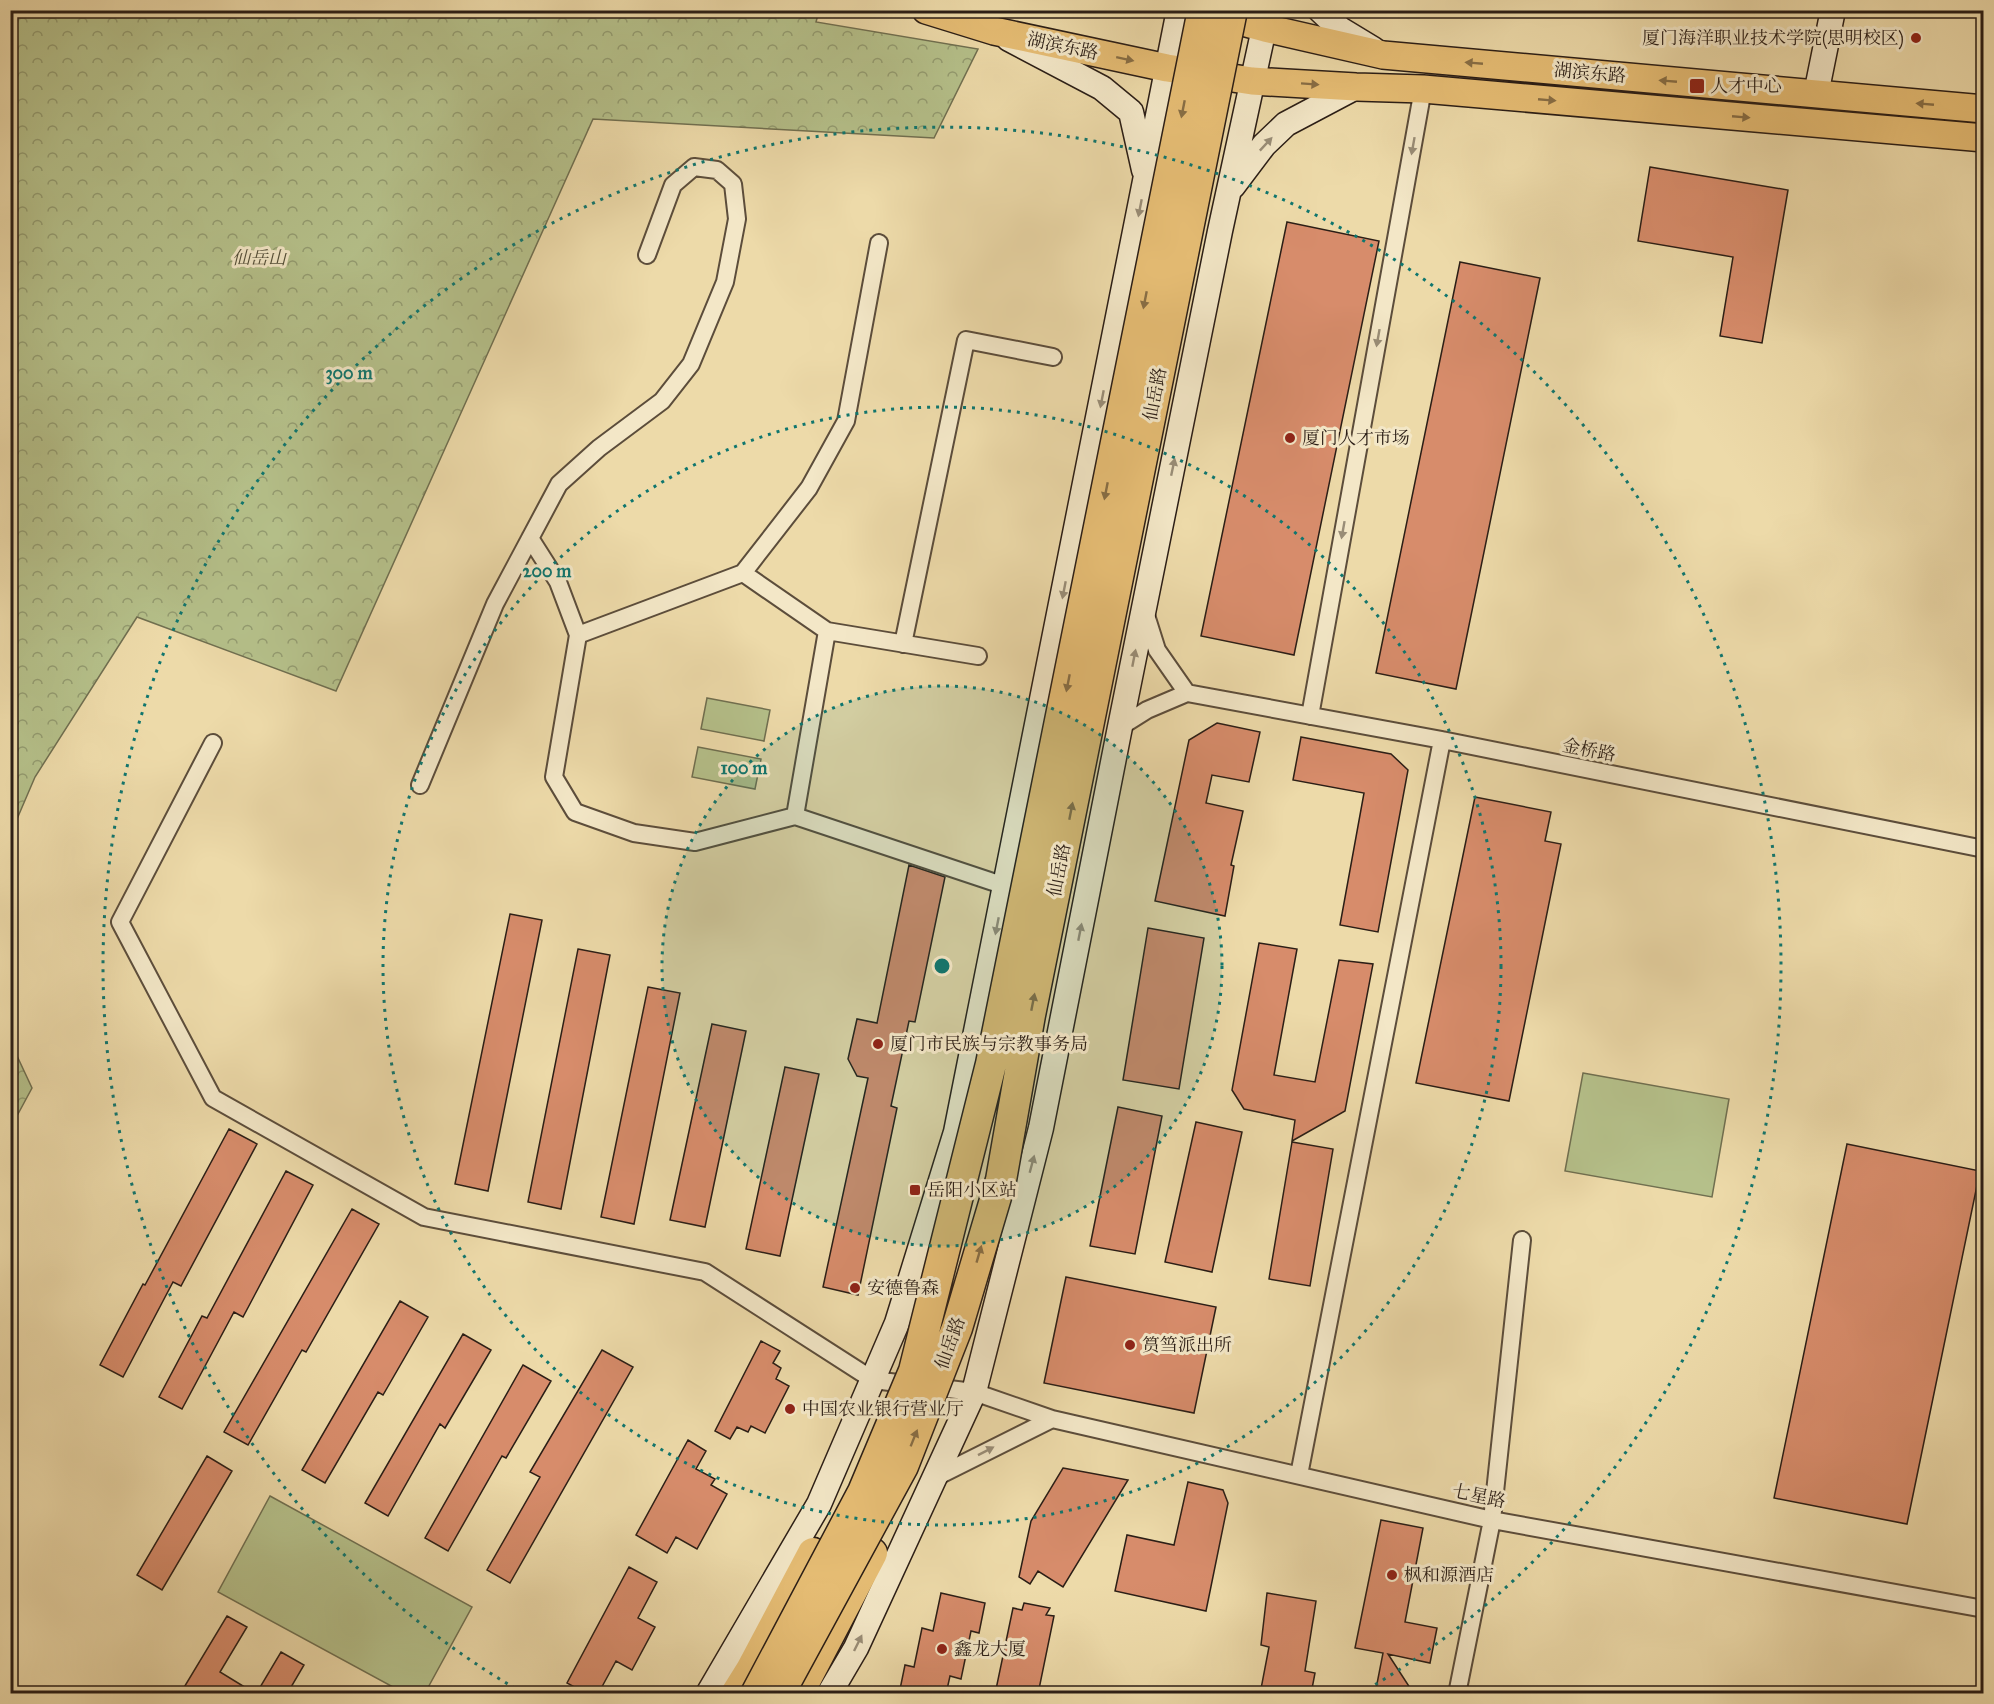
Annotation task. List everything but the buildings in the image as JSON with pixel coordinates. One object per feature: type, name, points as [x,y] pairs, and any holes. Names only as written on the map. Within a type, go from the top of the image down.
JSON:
[{"type":"highway","name":"仙岳路","points":[[756,1694],[863,1492],[910,1381],[992,1064],[1202,10]]},
{"type":"highway","name":"仙岳路","points":[[778,1694],[903,1466],[957,1328],[1000,1180],[1032,1003],[1232,10]]},
{"type":"highway","points":[[736,1694],[813,1553],[875,1421],[951,1223]]},
{"type":"highway","points":[[798,1694],[892,1515],[903,1466]]},
{"type":"main road","name":"湖滨东路","points":[[926,10],[994,31],[1167,68],[1252,81],[1423,89],[1983,138]]},
{"type":"main road","points":[[708,1694],[819,1504],[897,1323],[956,1132],[1179,10]]},
{"type":"main road","name":"湖滨东路","points":[[1202,10],[1266,19],[1383,55],[1983,109]]},
{"type":"main road","points":[[1320,10],[1340,29],[1383,55]]},
{"type":"main road","points":[[1816,94],[1833,10]]},
{"type":"main road","points":[[829,1694],[856,1648],[974,1392],[1041,1128],[1144,608],[1266,19]]},
{"type":"main road","points":[[994,31],[1102,88],[1131,112],[1146,176]]},
{"type":"main road","points":[[1230,190],[1264,145],[1287,124],[1356,87]]},
{"type":"street","points":[[1310,716],[1423,89]]},
{"type":"street","points":[[420,785],[495,604],[559,484],[599,448],[662,401],[692,364],[725,282],[737,219],[733,184],[717,170],[694,167],[673,185],[647,255]]},
{"type":"street","points":[[578,635],[743,573],[809,488],[846,421],[879,243]]},
{"type":"street","points":[[903,644],[966,340],[1053,357]]},
{"type":"street","points":[[530,538],[558,582],[578,635],[554,777],[574,812],[634,833],[695,842],[795,816],[1005,886]]},
{"type":"street","points":[[743,573],[827,631],[978,656]]},
{"type":"street","points":[[1120,727],[1147,710],[1186,693],[1157,650],[1144,608]]},
{"type":"street","points":[[795,816],[827,631]]},
{"type":"street","name":"金桥路","points":[[1186,693],[1442,740],[1983,849]]},
{"type":"street","points":[[1299,1475],[1442,740]]},
{"type":"street","points":[[213,743],[120,922],[213,1098],[424,1217],[705,1272],[873,1380]]},
{"type":"street","points":[[1457,1694],[1492,1520],[1522,1240]]},
{"type":"street","name":"七星路","points":[[873,1380],[974,1392],[1052,1419],[1492,1520],[1983,1609]]},
{"type":"street","points":[[934,1478],[1052,1419]]},
{"type":"green space","name":"仙岳山","points":[[11,11],[819,11],[816,22],[978,49],[934,138],[593,119],[336,691],[137,617],[35,777],[11,833]]},
{"type":"green space","points":[[707,698],[770,710],[764,741],[701,729]]},
{"type":"green space","points":[[698,747],[761,759],[755,789],[692,777]]},
{"type":"green space","points":[[11,1043],[32,1088],[11,1127]]},
{"type":"green space","points":[[1583,1073],[1729,1099],[1712,1197],[1565,1171]]},
{"type":"green space","points":[[270,1496],[472,1607],[425,1693],[404,1693],[218,1592]]},
{"type":"place","name":"厦门海洋职业技术学院(思明校区)","points":[[1916,38]]},
{"type":"place","name":"人才中心","points":[[1697,86]]},
{"type":"place","name":"厦门人才市场","points":[[1290,438]]},
{"type":"place","name":"厦门市民族与宗教事务局","points":[[878,1044]]},
{"type":"place","name":"岳阳小区站","points":[[915,1190]]},
{"type":"place","name":"安德鲁森","points":[[855,1288]]},
{"type":"place","name":"筼筜派出所","points":[[1130,1345]]},
{"type":"place","name":"中国农业银行营业厅","points":[[790,1409]]},
{"type":"place","name":"枫和源酒店","points":[[1392,1575]]},
{"type":"place","name":"鑫龙大厦","points":[[942,1649]]}]
